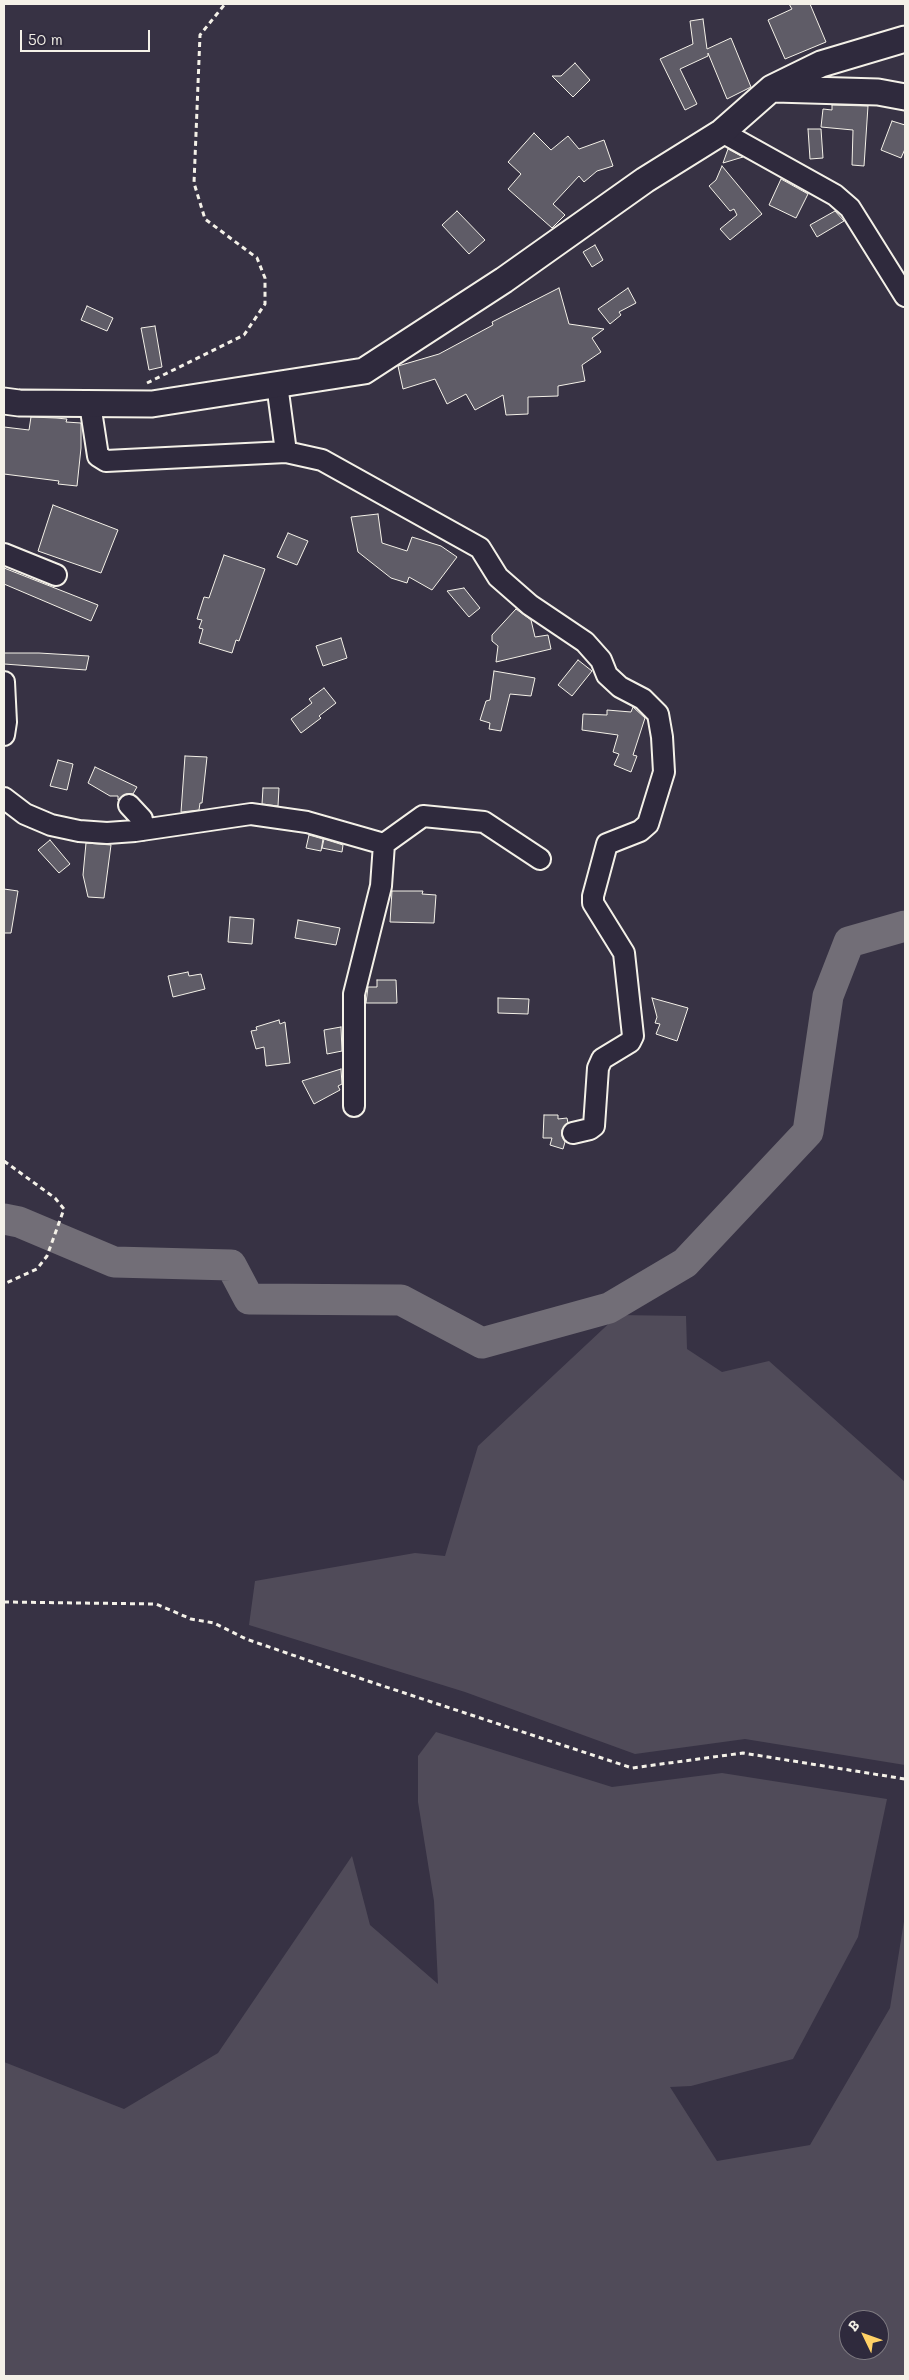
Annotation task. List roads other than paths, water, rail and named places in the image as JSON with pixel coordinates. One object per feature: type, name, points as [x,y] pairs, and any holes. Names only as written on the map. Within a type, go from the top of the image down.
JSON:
[{"type":"street","points":[[4,401],[18,403],[152,404],[364,371],[504,280],[645,180],[722,132],[772,88],[821,64],[869,48],[905,39]]},
{"type":"street","points":[[869,48],[858,59],[854,70],[863,84],[878,92]]},
{"type":"street","points":[[772,88],[878,92],[905,97]]},
{"type":"street","points":[[722,132],[835,195],[850,208],[905,296]]},
{"type":"street","points":[[277,384],[286,452]]},
{"type":"street","points":[[90,404],[98,456],[106,461],[286,452],[322,460],[480,548],[498,576],[530,605],[585,642],[601,660],[607,676],[620,687],[643,699],[658,714],[662,737],[664,772],[648,824],[640,831],[607,844],[593,896],[593,902],[624,953],[633,1036],[630,1042],[602,1059],[598,1068],[594,1126],[590,1129],[573,1132]]},
{"type":"street","points":[[4,554],[56,576]]},
{"type":"street","points":[[4,682],[6,722],[4,735]]},
{"type":"street","points":[[4,798],[25,814],[51,825],[79,831],[107,833],[142,830],[251,814],[307,822],[384,844]]},
{"type":"street","points":[[129,805],[142,819],[142,830]]},
{"type":"street","points":[[384,844],[423,816],[484,822],[540,859]]},
{"type":"street","points":[[354,1106],[354,994],[381,886],[384,844]]},
{"type":"waterway","points":[[4,1219],[19,1222],[114,1262],[231,1265],[249,1299],[401,1300],[482,1343],[609,1308],[685,1263],[808,1132],[828,996],[849,942],[905,926]]}]
